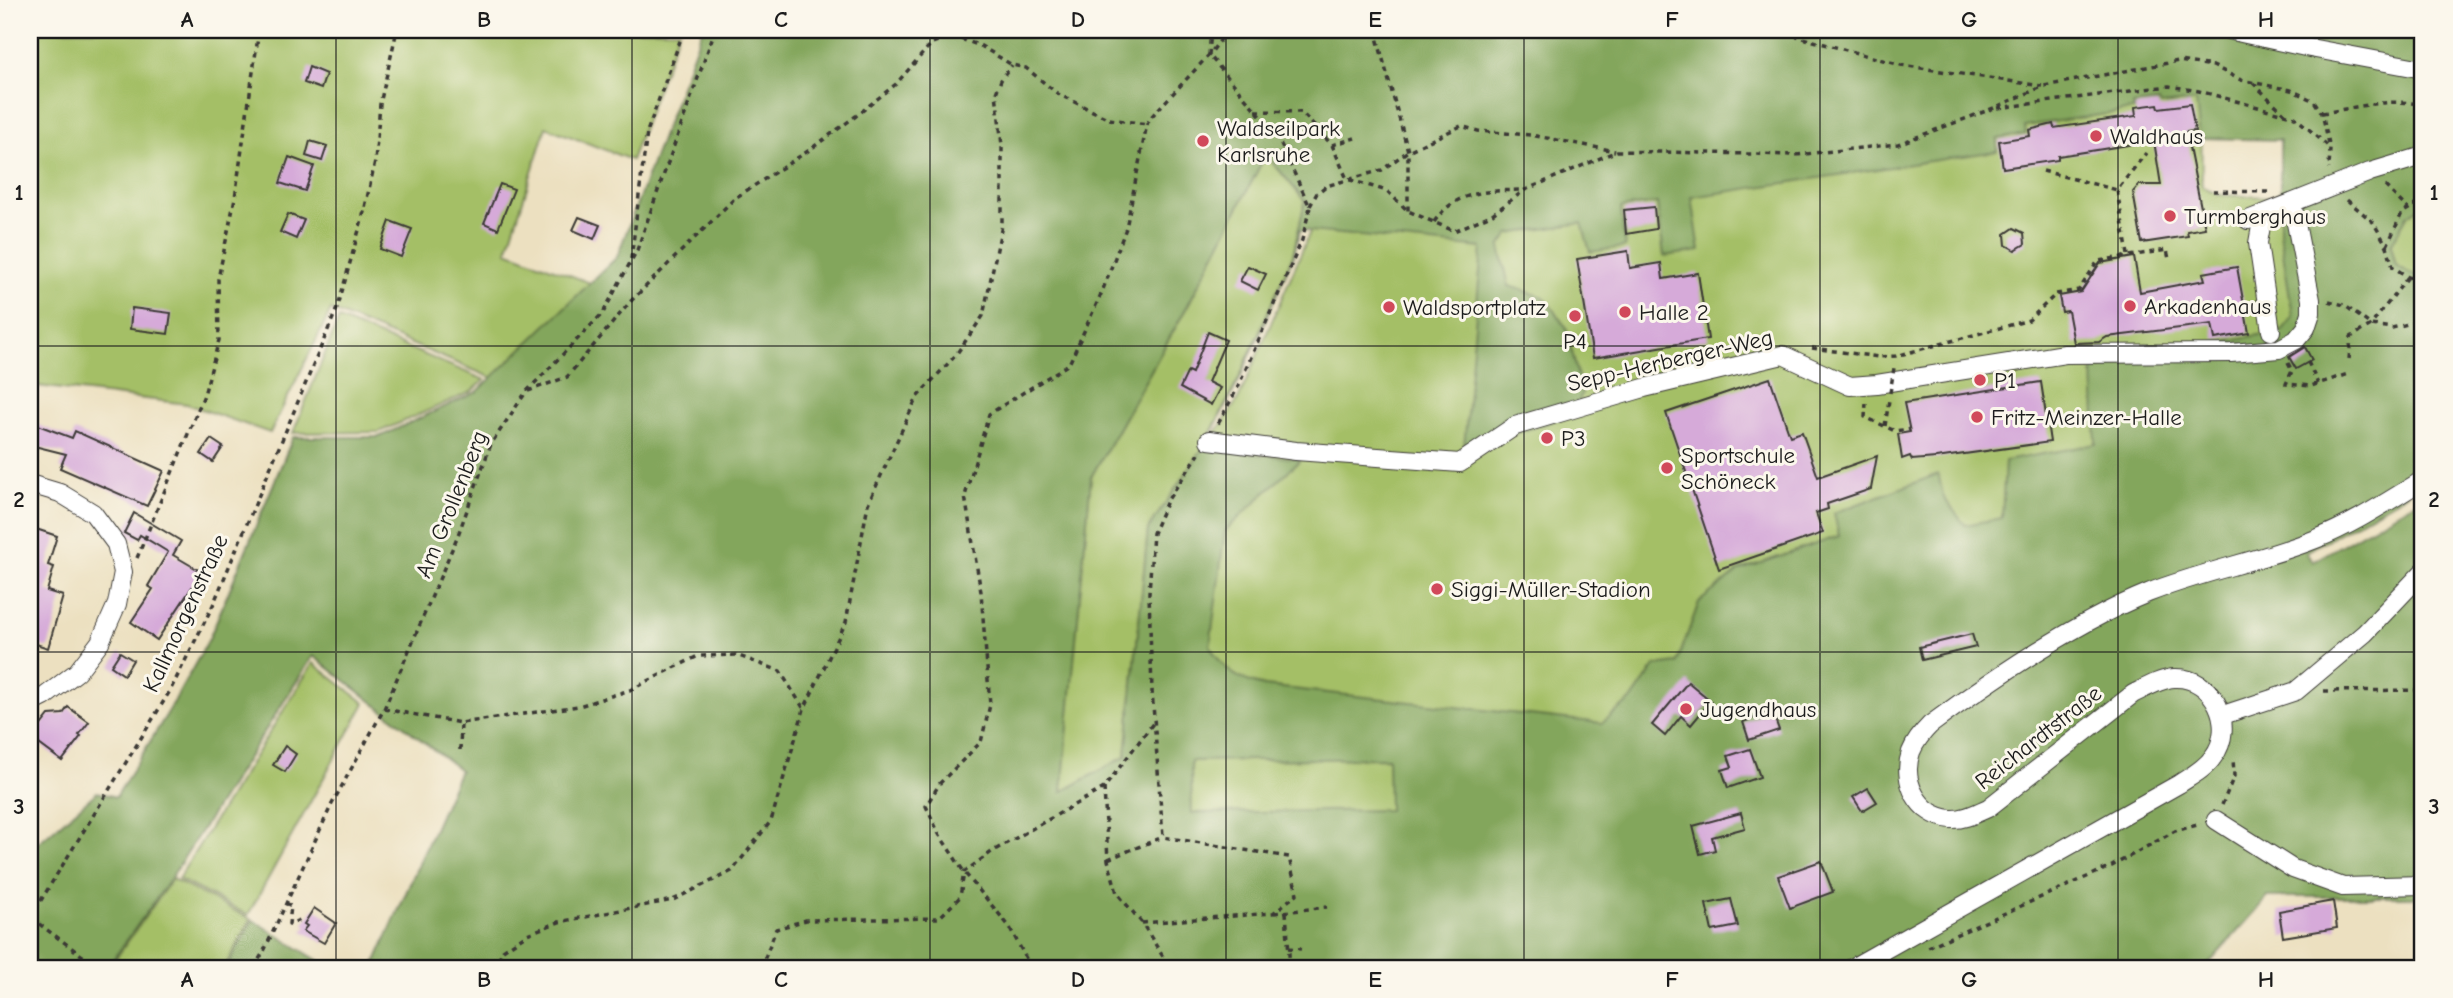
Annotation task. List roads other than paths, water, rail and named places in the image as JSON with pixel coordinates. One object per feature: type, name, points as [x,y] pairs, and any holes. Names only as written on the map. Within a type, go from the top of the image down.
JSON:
[{"type":"street","points":[[2228,30],[2423,69]]},
{"type":"street","points":[[2272,331],[2255,218],[2370,172],[2423,156]]},
{"type":"street","name":"Sepp-Herberger-Weg","points":[[1209,440],[1296,451],[1460,463],[1515,426],[1644,388],[1783,355],[1850,386],[1885,391],[2065,354],[2231,354],[2279,349],[2288,346],[2306,328],[2311,313],[2311,300],[2292,203]]},
{"type":"street","name":"Reichardtstraße","points":[[2223,715],[2208,692],[2186,680],[2173,678],[2149,685],[2133,694],[2004,796],[1987,808],[1962,818],[1951,819],[1927,810],[1913,795],[1908,778],[1908,763],[1912,750],[1920,735],[1930,725],[2064,636],[2147,593],[2318,539],[2349,524],[2423,480]]},
{"type":"street","points":[[30,484],[60,493],[93,513],[116,544],[123,572],[117,604],[100,642],[77,672],[30,704]]},
{"type":"street","points":[[1852,968],[2202,769],[2214,757],[2222,742],[2223,715],[2296,691],[2365,633],[2423,572]]},
{"type":"street","points":[[2217,820],[2293,869],[2343,887],[2423,885]]},
{"type":"place","name":"Waldhaus","points":[[2096,136]]},
{"type":"place","name":"Waldseilpark Karlsruhe","points":[[1203,141]]},
{"type":"place","name":"Turmberghaus","points":[[2170,216]]},
{"type":"place","name":"Arkadenhaus","points":[[2130,306]]},
{"type":"place","name":"Waldsportplatz","points":[[1389,307]]},
{"type":"place","name":"Halle 2","points":[[1625,312]]},
{"type":"place","name":"P4","points":[[1575,316]]},
{"type":"place","name":"P1","points":[[1980,380]]},
{"type":"place","name":"Fritz-Meinzer-Halle","points":[[1977,417]]},
{"type":"place","name":"P3","points":[[1547,438]]},
{"type":"place","name":"Sportschule Schöneck","points":[[1667,468]]},
{"type":"place","name":"Siggi-Müller-Stadion","points":[[1437,589]]},
{"type":"place","name":"Jugendhaus","points":[[1686,709]]}]
